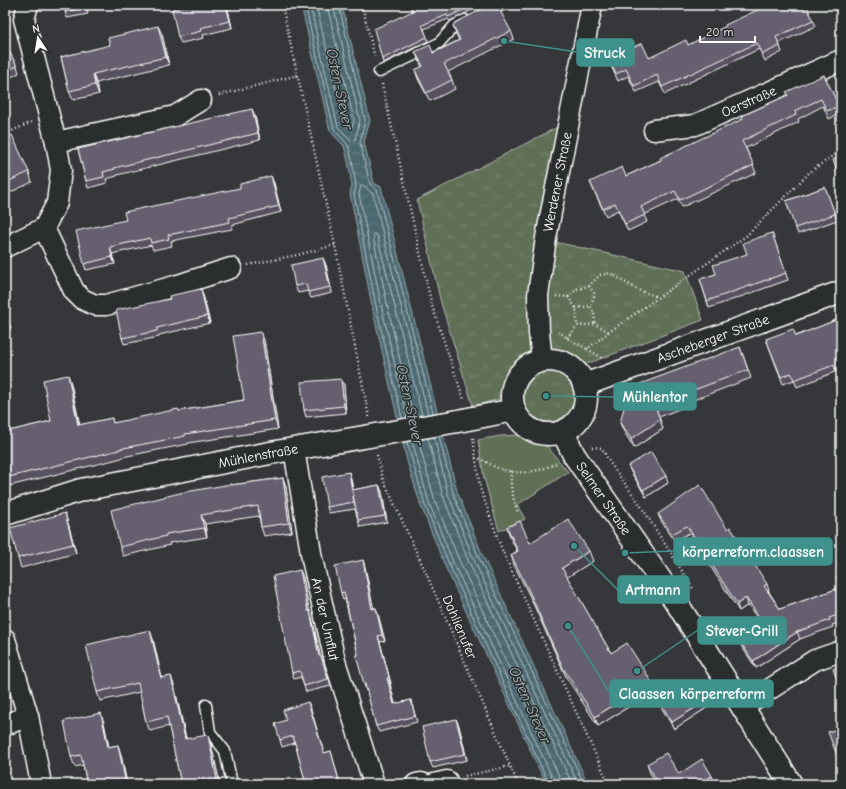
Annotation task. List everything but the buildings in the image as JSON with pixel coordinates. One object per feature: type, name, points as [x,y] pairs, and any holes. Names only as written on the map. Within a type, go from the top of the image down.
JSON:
[{"type":"street","points":[[5,247],[44,228],[57,203],[61,170],[56,142],[24,19],[28,5]]},
{"type":"street","name":"Werdener Straße","points":[[542,360],[538,295],[546,238],[592,5]]},
{"type":"street","name":"Oerstraße","points":[[654,130],[695,125],[841,60]]},
{"type":"street","points":[[56,142],[175,116],[201,100]]},
{"type":"street","points":[[44,228],[74,291],[82,299],[95,305],[106,305],[175,286],[231,268]]},
{"type":"street","name":"Ascheberger Straße","points":[[584,385],[841,292]]},
{"type":"street","points":[[542,360],[553,360],[565,363],[575,370],[584,385],[586,392],[586,404],[581,416],[573,425],[563,432],[550,434],[537,433],[526,426],[517,417],[514,410],[512,390],[518,377],[528,366],[542,360]]},
{"type":"street","name":"Mühlenstraße","points":[[5,514],[81,490],[294,449],[514,410]]},
{"type":"street","name":"Selmer Straße","points":[[563,432],[574,455],[678,605],[791,784]]},
{"type":"street","name":"An der Umflut","points":[[294,449],[312,558],[335,661],[374,784]]},
{"type":"street","points":[[5,639],[28,716],[41,784]]},
{"type":"street","points":[[742,706],[816,660],[841,650]]},
{"type":"street","points":[[5,725],[28,716]]},
{"type":"street","points":[[416,784],[421,782],[424,784]]},
{"type":"lane","points":[[379,72],[439,43],[454,26],[489,9],[502,5]]},
{"type":"lane","points":[[206,705],[210,732],[225,752],[232,784]]},
{"type":"path","name":"Dahlienufer","points":[[282,5],[378,435],[383,479],[426,573],[518,784]]},
{"type":"path","points":[[201,100],[298,75]]},
{"type":"path","points":[[5,134],[48,114]]},
{"type":"path","points":[[587,349],[658,297],[746,236],[810,172],[841,150]]},
{"type":"path","points":[[231,268],[297,255],[335,245]]},
{"type":"path","points":[[538,295],[568,297],[577,289],[588,286],[600,275],[610,273],[638,290],[658,297]]},
{"type":"path","points":[[588,286],[595,294],[590,306]]},
{"type":"path","points":[[567,338],[577,326],[576,308],[568,297]]},
{"type":"path","points":[[576,308],[590,306]]},
{"type":"path","points":[[590,306],[594,313],[595,324]]},
{"type":"path","points":[[577,326],[595,324],[609,332]]},
{"type":"path","points":[[540,333],[562,333],[567,338],[600,357],[609,377]]},
{"type":"path","points":[[475,458],[482,459],[499,469],[524,473],[548,467],[574,455]]},
{"type":"path","points":[[511,471],[510,484],[518,513]]},
{"type":"path","points":[[441,782],[511,766]]},
{"type":"green space","points":[[569,121],[546,240],[685,271],[703,320],[584,365],[568,352],[542,350],[519,359],[504,378],[499,399],[473,406],[441,303],[417,200]]},
{"type":"green space","points":[[548,370],[558,372],[567,378],[573,387],[575,397],[573,407],[567,416],[558,422],[548,424],[538,422],[529,416],[523,407],[521,397],[523,387],[529,378],[538,372]]},
{"type":"green space","points":[[519,435],[541,439],[568,472],[517,505],[525,519],[499,531],[484,478],[478,440],[500,436]]},
{"type":"water","name":"Osten-Stever","points":[[301,5],[342,5],[370,121],[364,142],[374,183],[381,187],[457,491],[482,554],[588,784],[546,784],[445,566],[421,506],[407,461],[373,311],[350,193],[352,186],[348,161],[344,146],[330,131]]},
{"type":"place","name":"Struck","points":[[504,41]]},
{"type":"place","name":"Mühlentor","points":[[546,396]]},
{"type":"place","name":"Artmann","points":[[574,546]]},
{"type":"place","name":"körperreform.claassen","points":[[625,553]]},
{"type":"place","name":"Claassen körperreform","points":[[568,626]]},
{"type":"place","name":"Stever-Grill","points":[[637,671]]}]
